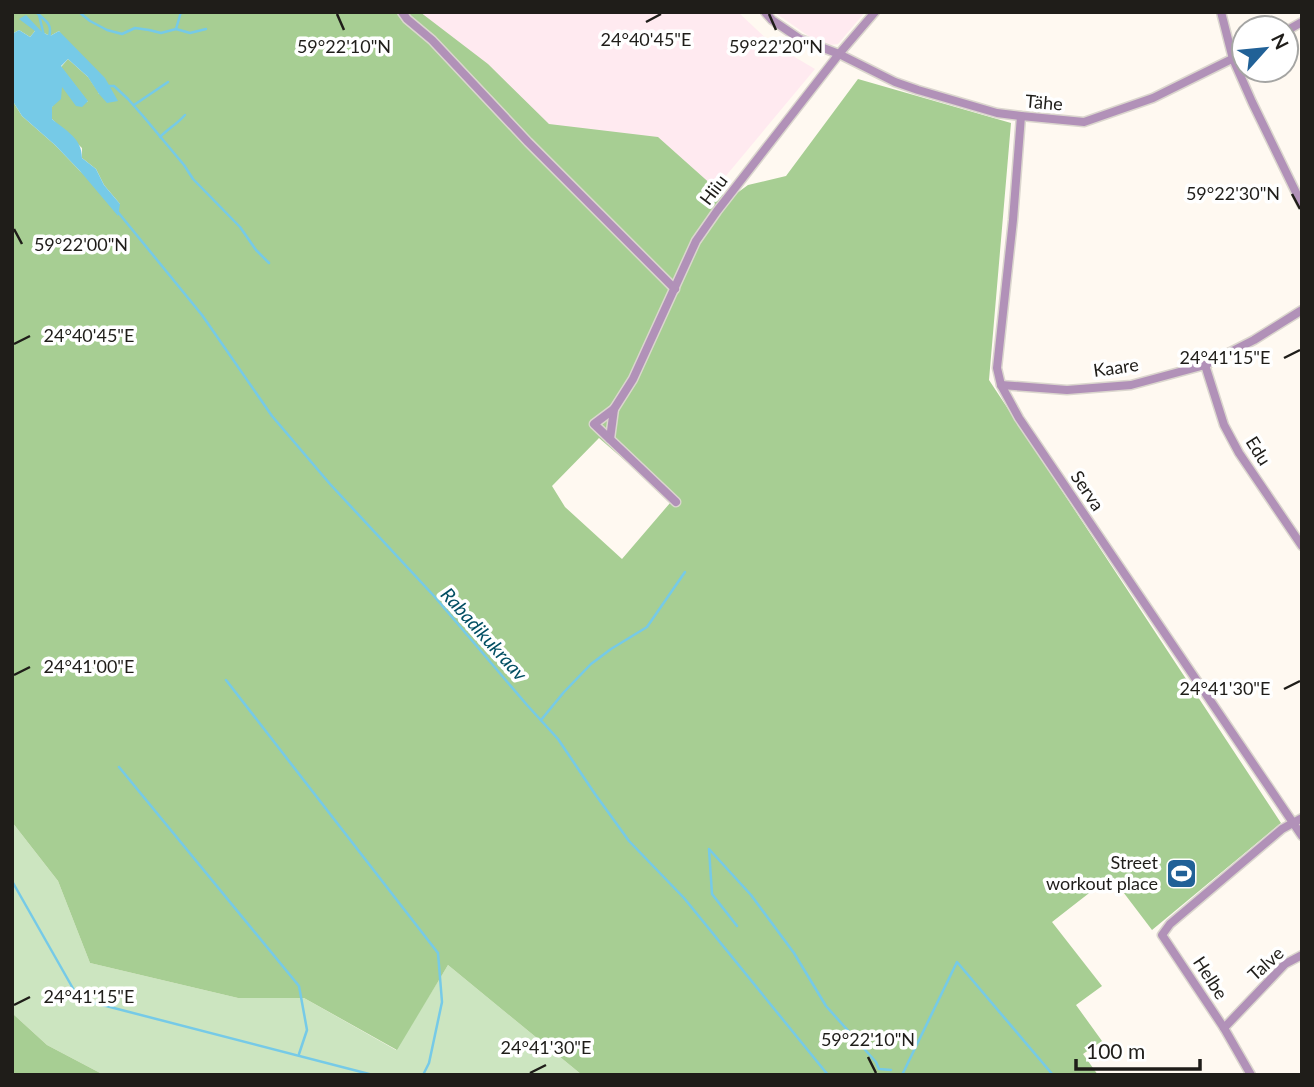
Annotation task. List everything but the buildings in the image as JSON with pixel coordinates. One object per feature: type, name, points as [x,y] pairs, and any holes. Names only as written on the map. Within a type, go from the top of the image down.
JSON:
[{"type":"street","points":[[402,12],[675,289]]},
{"type":"street","name":"Tähe","points":[[765,12],[772,20],[800,38],[918,90],[997,113],[1021,117],[1084,122],[1153,98],[1230,60]]},
{"type":"street","name":"Hiiu","points":[[610,439],[594,424],[614,409],[633,379],[696,241],[839,54],[875,12]]},
{"type":"street","points":[[1221,12],[1230,47]]},
{"type":"street","points":[[1244,84],[1302,205]]},
{"type":"street","name":"Serva","points":[[1021,117],[997,368],[1001,385],[1019,418],[1302,836]]},
{"type":"street","name":"Kaare","points":[[1001,385],[1067,390],[1130,385],[1205,365],[1254,340],[1302,310]]},
{"type":"street","name":"Edu","points":[[1205,365],[1224,425],[1234,444],[1302,546]]},
{"type":"street","name":"Hiiu","points":[[610,439],[614,409]]},
{"type":"street","points":[[610,439],[676,502]]},
{"type":"street","points":[[1293,823],[1302,818]]},
{"type":"street","name":"Helbe","points":[[1251,1075],[1224,1028],[1163,935],[1170,924],[1282,829],[1293,823]]},
{"type":"street","name":"Talve","points":[[1224,1028],[1285,964],[1302,955]]},
{"type":"shaded area","points":[[412,12],[738,12],[771,43],[815,69],[654,262]]},
{"type":"shaded area","points":[[774,12],[865,12],[838,44],[823,46]]},
{"type":"green space","points":[[12,12],[420,12],[488,64],[549,124],[658,137],[723,195],[733,196],[748,185],[786,176],[858,79],[1011,123],[989,380],[1281,823],[1152,930],[1111,876],[1052,922],[1102,986],[1076,1005],[1102,1041],[1083,1054],[1098,1075],[582,1075],[448,965],[397,1050],[304,998],[238,998],[90,963],[58,881],[12,822],[12,100],[22,116],[80,171],[120,204],[104,185],[96,169],[82,158],[82,148],[52,119],[52,107],[61,86],[88,102],[61,67],[68,59],[88,77],[99,94],[59,31],[50,36],[35,31],[30,37],[19,30],[12,34]],"holes":[[[599,438],[670,503],[622,559],[565,507],[552,486]]]},
{"type":"green space","points":[[12,822],[58,881],[90,963],[238,998],[304,998],[396,1050],[448,965],[582,1075],[104,1075],[47,1045],[12,1013]]},
{"type":"green space","points":[[12,1013],[47,1045],[104,1075],[12,1075]]},
{"type":"water","points":[[26,15],[42,32],[50,36],[59,31],[105,78],[118,101],[107,103],[88,77],[68,59],[61,66],[88,101],[82,107],[76,106],[62,87],[61,99],[52,107],[52,119],[76,140],[82,158],[96,169],[104,185],[120,204],[118,216],[80,171],[22,116],[12,100],[12,34],[19,30],[30,37],[35,31],[19,19]]},
{"type":"waterway","points":[[36,12],[49,25],[49,37]]},
{"type":"waterway","points":[[79,12],[107,30],[122,34],[135,28],[161,33],[176,29],[190,33],[206,29]]},
{"type":"waterway","points":[[176,29],[181,12]]},
{"type":"waterway","points":[[39,15],[44,36]]},
{"type":"waterway","points":[[134,105],[168,82]]},
{"type":"waterway","points":[[108,86],[114,86],[128,99],[193,179],[240,227],[269,263]]},
{"type":"waterway","points":[[160,137],[185,115]]},
{"type":"waterway","name":"Rabadikukraav","points":[[117,211],[202,315],[272,416],[558,739],[629,841],[684,898],[828,1075]]},
{"type":"waterway","points":[[541,720],[591,664],[647,627],[685,572]]},
{"type":"waterway","points":[[226,680],[438,953],[442,1002],[429,1063],[423,1075]]},
{"type":"waterway","points":[[119,767],[299,986],[307,1030],[299,1054]]},
{"type":"waterway","points":[[737,926],[712,894],[709,849],[751,895],[794,953],[826,1006],[876,1062],[879,1069],[891,1070]]},
{"type":"waterway","points":[[12,881],[79,999],[373,1075]]},
{"type":"waterway","points":[[904,1075],[957,962],[1053,1075]]},
{"type":"place","name":"Street workout place","points":[[1181,873]]}]
